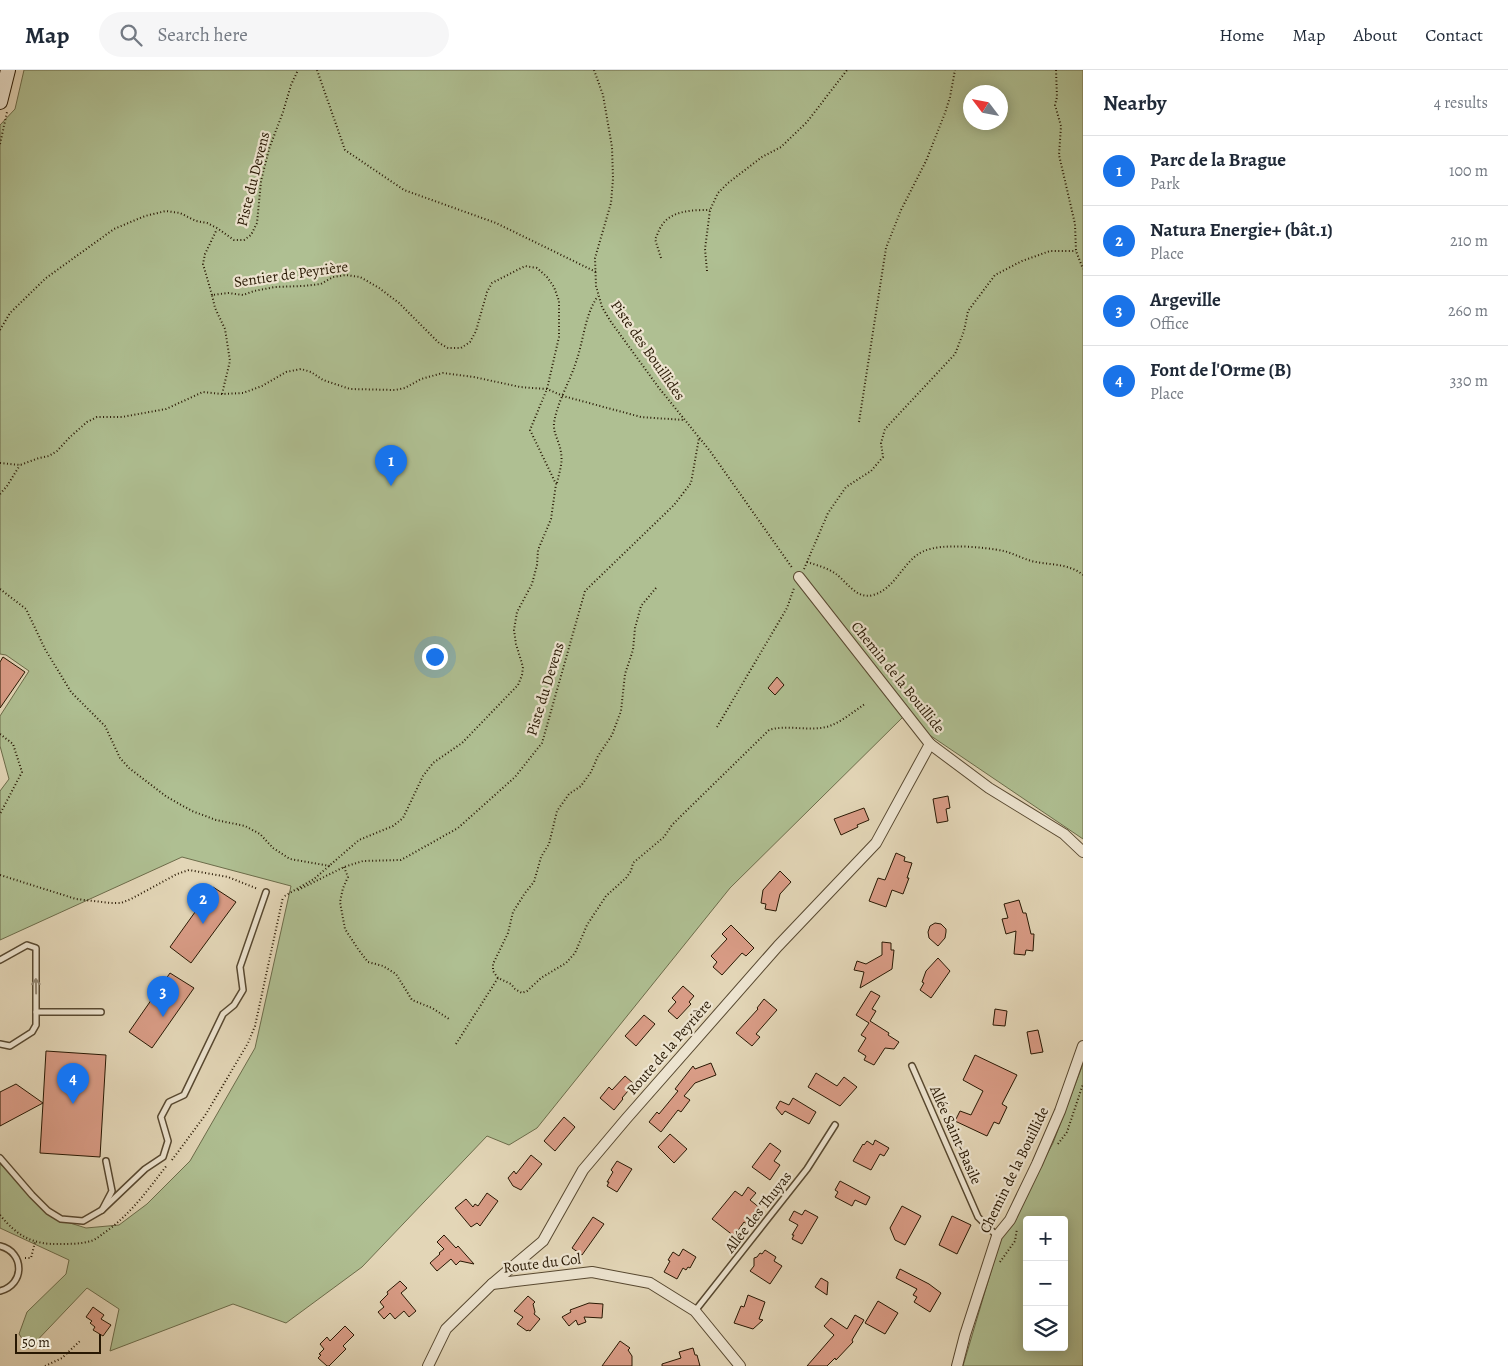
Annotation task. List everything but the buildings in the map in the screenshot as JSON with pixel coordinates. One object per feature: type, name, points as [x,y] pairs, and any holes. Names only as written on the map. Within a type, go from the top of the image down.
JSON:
[{"type":"main road","points":[[0,102],[8,70]]},
{"type":"street","name":"Chemin de la Bouillide","points":[[799,577],[930,744],[989,788],[1064,834],[1083,852]]},
{"type":"street","name":"Route de la Peyrière","points":[[428,1366],[446,1329],[492,1284],[543,1241],[583,1170],[778,946],[876,843],[930,744]]},
{"type":"street","name":"Chemin de la Bouillide","points":[[957,1366],[997,1236],[1010,1220],[1037,1164],[1060,1111],[1083,1046]]},
{"type":"street","name":"Route du Col","points":[[492,1284],[592,1272],[650,1283],[695,1311],[740,1366]]},
{"type":"lane","points":[[0,1158],[48,1211],[62,1219],[83,1221],[102,1210],[145,1169],[163,1158],[168,1141],[161,1117],[169,1102],[184,1095],[223,1014],[234,1005],[243,990],[240,967],[266,892]]},
{"type":"lane","points":[[0,960],[28,945],[36,948],[36,1025],[32,1032],[10,1046],[0,1044]]},
{"type":"lane","points":[[36,1012],[101,1012]]},
{"type":"lane","name":"Allée Saint-Basile","points":[[912,1066],[978,1217],[997,1236]]},
{"type":"lane","name":"Allée des Thuyas","points":[[695,1311],[808,1169],[835,1125]]},
{"type":"lane","points":[[102,1210],[112,1191],[106,1161]]},
{"type":"lane","points":[[0,1246],[11,1251],[17,1258],[19,1268],[18,1277],[14,1284],[7,1290],[0,1291]]},
{"type":"path","name":"Piste du Devens","points":[[0,330],[10,313],[46,278],[114,229],[145,216],[166,211],[180,214],[217,228],[234,240],[244,240],[251,235],[257,223],[261,181],[269,148],[298,70]]},
{"type":"path","points":[[317,70],[344,150],[404,190],[496,224],[596,272]]},
{"type":"path","name":"Piste des Bouillides","points":[[594,70],[603,95],[612,147],[613,179],[611,203],[595,258],[596,286],[602,307],[659,388],[710,451],[799,577]]},
{"type":"path","points":[[706,271],[705,249],[710,210],[718,193],[762,157],[781,147],[807,122],[847,70]]},
{"type":"path","points":[[859,422],[886,248],[901,210],[926,161],[945,113],[950,97],[954,70]]},
{"type":"path","points":[[1056,70],[1057,89],[1055,106],[1061,126],[1059,154],[1075,224],[1076,251],[1083,269]]},
{"type":"path","points":[[661,258],[655,239],[663,223],[676,214],[694,210],[710,210]]},
{"type":"path","points":[[217,228],[205,254],[203,264],[214,308],[225,330],[230,361],[222,394]]},
{"type":"path","points":[[717,727],[787,608],[828,512],[846,487],[871,471],[883,457],[881,443],[885,429],[955,354],[964,331],[968,311],[995,275],[1022,261],[1050,251],[1076,251]]},
{"type":"path","name":"Sentier de Peyrière","points":[[212,295],[228,293],[243,295],[275,286],[321,284],[333,277],[346,275],[360,277],[399,303],[439,342],[448,348],[461,348],[470,342],[476,331],[487,292],[492,283],[525,266],[537,268],[554,287],[559,301],[558,337],[547,390],[530,430],[556,484]]},
{"type":"path","points":[[0,1216],[22,1236],[35,1242],[70,1244],[92,1241],[115,1225],[136,1206],[193,1133],[248,1044],[255,1026],[283,897],[314,879],[359,840],[392,826],[403,818],[423,776],[433,764],[462,743],[518,685],[523,666],[514,630],[517,612],[532,584],[537,565],[538,550],[551,519],[556,484],[562,462],[561,451],[554,432],[554,422],[567,382],[575,365],[591,307],[598,296]]},
{"type":"path","points":[[0,464],[20,464],[49,456],[57,451],[81,427],[97,417],[122,417],[166,409],[202,392],[222,394],[243,393],[262,386],[286,372],[300,369],[311,372],[323,380],[350,389],[395,390],[443,373],[474,377],[520,387],[547,390],[641,417],[684,420]]},
{"type":"path","name":"Piste du Devens","points":[[283,897],[344,867],[363,862],[401,860],[458,828],[515,777],[542,743],[585,592],[674,505],[691,483],[698,438]]},
{"type":"path","points":[[0,494],[20,464]]},
{"type":"path","points":[[807,562],[835,573],[863,596],[873,595],[886,589],[912,558],[925,550],[944,547],[1005,551],[1036,562],[1051,563],[1070,568],[1083,576]]},
{"type":"path","points":[[656,588],[641,606],[635,628],[633,650],[625,674],[622,711],[612,735],[581,786],[569,794],[556,811],[549,844],[541,857],[534,882],[525,892],[513,912],[508,933],[493,964],[493,971],[498,978],[505,980],[515,989],[522,992],[527,991],[541,978],[566,963],[575,953],[587,925],[606,896],[626,878],[631,871],[633,863],[664,838],[672,825],[769,730],[778,727],[792,729],[822,728],[836,723],[865,704]]},
{"type":"path","points":[[0,589],[26,609],[45,649],[71,692],[105,726],[120,758],[128,768],[167,797],[192,811],[216,820],[245,826],[260,834],[273,848],[290,859],[330,866]]},
{"type":"path","points":[[0,734],[13,744],[22,772],[0,814]]},
{"type":"path","points":[[344,867],[348,877],[340,902],[345,929],[358,950],[368,962],[383,966],[396,974],[412,1000],[432,1008],[449,1019]]},
{"type":"path","points":[[0,875],[76,899],[111,904],[131,899],[177,874],[189,870],[228,877],[266,892]]},
{"type":"path","points":[[456,1044],[498,978]]},
{"type":"path","points":[[1059,1143],[1067,1132],[1083,1084]]},
{"type":"path","points":[[999,1264],[1015,1241],[1018,1223]]},
{"type":"path","points":[[17,1258],[31,1258],[35,1242]]},
{"type":"path","points":[[45,1366],[62,1358],[80,1341]]},
{"type":"green space","points":[[24,70],[1083,70],[1083,839],[903,717],[730,888],[537,1128],[509,1145],[487,1136],[362,1267],[286,1323],[233,1304],[110,1351],[119,1309],[87,1288],[29,1349],[19,1334],[27,1312],[66,1274],[69,1260],[0,1228],[0,1164],[51,1217],[86,1228],[119,1225],[147,1204],[190,1161],[255,1048],[291,886],[182,857],[0,940],[0,791],[9,779],[0,746],[0,716],[29,671],[6,655],[0,654],[0,125],[15,109]]},
{"type":"green space","points":[[1083,1064],[1083,1366],[963,1366],[1000,1241],[1053,1143]]},
{"type":"place","name":"Parc de la Brague","points":[[391,486]]},
{"type":"place","name":"Natura Energie+ (bât.1)","points":[[203,924]]},
{"type":"place","name":"Argeville","points":[[163,1017]]},
{"type":"place","name":"Font de l'Orme (B)","points":[[73,1104]]}]
